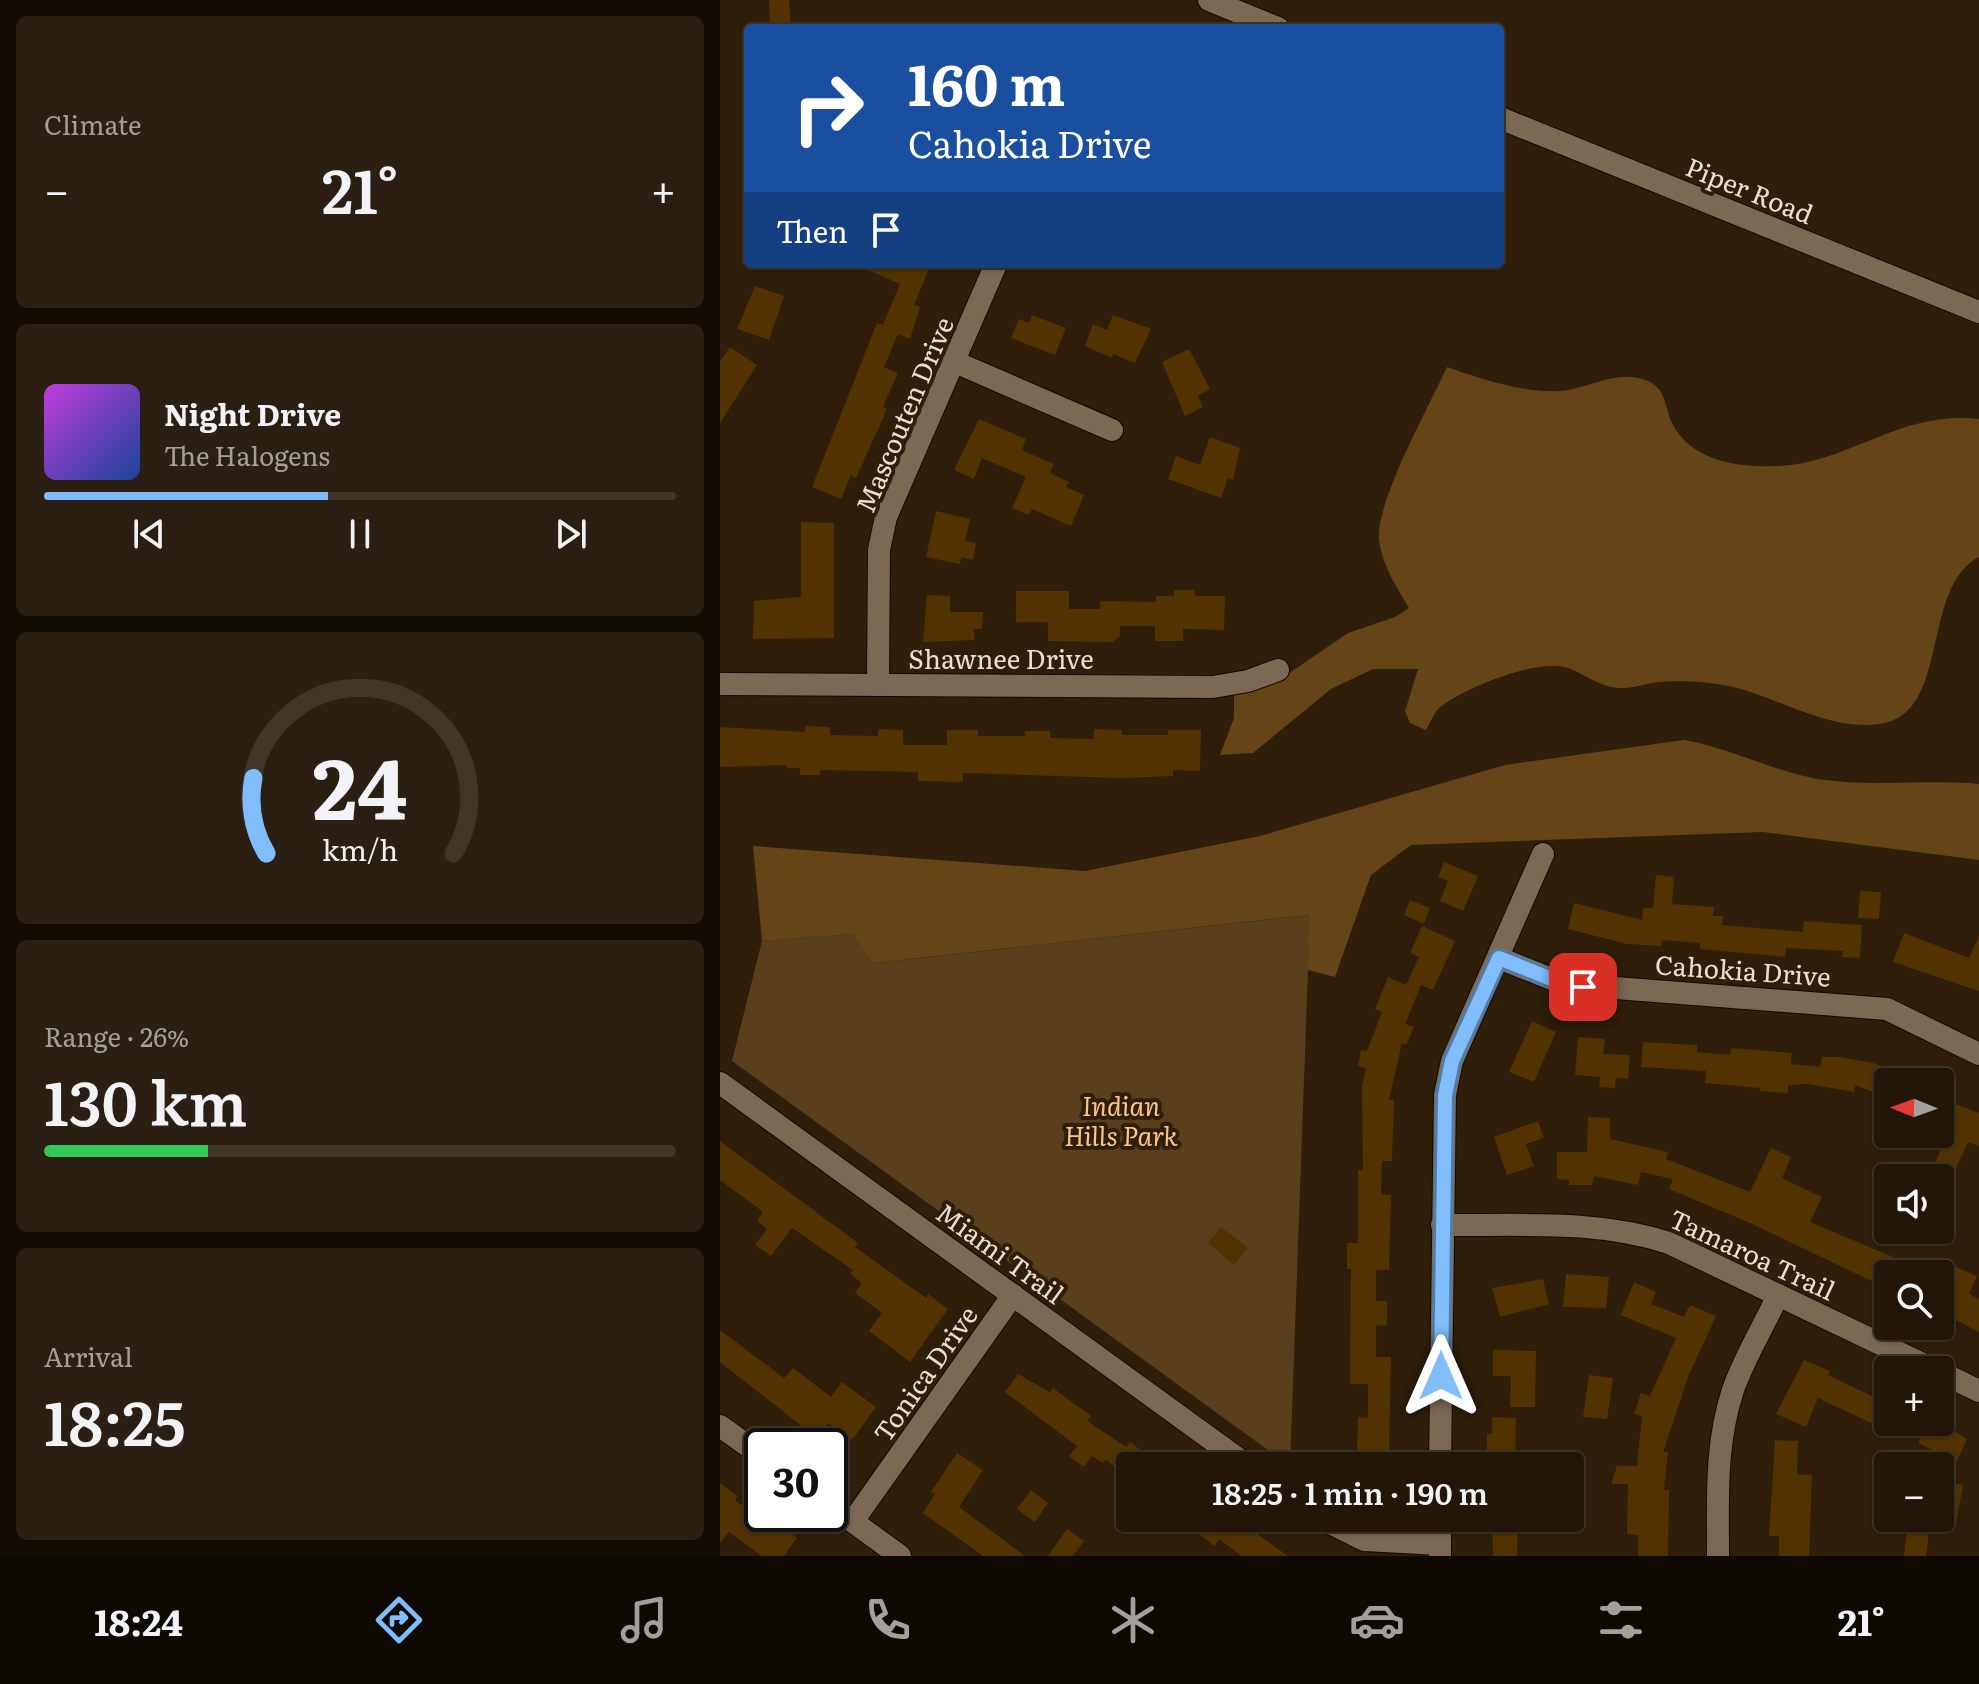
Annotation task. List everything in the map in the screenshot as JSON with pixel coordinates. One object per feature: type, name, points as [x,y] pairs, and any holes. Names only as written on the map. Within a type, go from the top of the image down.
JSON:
[{"type":"street","points":[[1209,0],[1268,24]]},
{"type":"street","name":"Piper Road","points":[[1504,120],[1979,312]]},
{"type":"street","name":"Mascouten Drive","points":[[878,685],[879,550],[886,517],[994,268]]},
{"type":"street","points":[[955,362],[1112,430]]},
{"type":"street","name":"Shawnee Drive","points":[[720,684],[1213,687],[1248,681],[1278,670]]},
{"type":"street","points":[[1440,1452],[1445,1095],[1452,1061],[1543,854]]},
{"type":"street","name":"Cahokia Drive","points":[[1499,958],[1564,984],[1887,1009],[1979,1054]]},
{"type":"street","name":"Miami Trail","points":[[720,1083],[1229,1452]]},
{"type":"street","name":"Tamaroa Trail","points":[[1442,1225],[1619,1229],[1669,1243],[1906,1356]]},
{"type":"street","name":"Tonica Drive","points":[[853,1521],[1013,1295]]},
{"type":"street","points":[[1718,1556],[1718,1466],[1724,1424],[1734,1388],[1778,1295]]},
{"type":"street","name":"Tamaroa Trail","points":[[1954,1379],[1979,1391]]},
{"type":"street","points":[[720,1426],[744,1443]]},
{"type":"street","points":[[848,1518],[900,1556]]},
{"type":"street","points":[[1348,1532],[1364,1540],[1440,1550]]},
{"type":"green space","name":"Indian Hills Park","points":[[1310,915],[1291,1452],[1271,1452],[732,1061],[762,941],[853,934],[874,963]]},
{"type":"shaded area","points":[[1447,367],[1502,384],[1546,391],[1571,389],[1616,378],[1638,378],[1650,382],[1659,390],[1672,423],[1691,446],[1718,460],[1749,466],[1804,463],[1924,422],[1951,418],[1979,419],[1979,557],[1961,572],[1949,593],[1919,695],[1905,713],[1885,723],[1846,724],[1725,685],[1669,681],[1618,688],[1599,683],[1568,668],[1539,667],[1504,676],[1454,698],[1438,710],[1426,730],[1410,723],[1405,711],[1418,669],[1373,669],[1331,689],[1253,753],[1220,755],[1234,718],[1234,696],[1282,678],[1348,633],[1395,617],[1409,608],[1383,558],[1379,540],[1380,523],[1394,479]]},
{"type":"shaded area","points":[[1684,740],[1813,778],[1833,781],[1979,784],[1979,860],[1763,832],[1411,845],[1371,875],[1335,977],[1308,970],[1309,915],[873,963],[853,934],[762,941],[753,846],[1085,871],[1260,836],[1505,765]]},
{"type":"building","points":[[769,0],[789,0],[791,24],[770,24]]},
{"type":"building","points":[[863,268],[929,268],[914,305],[920,307],[910,339],[898,334],[884,367],[898,373],[883,407],[887,409],[856,478],[851,475],[841,499],[812,487],[877,323],[883,325],[900,284]]},
{"type":"building","points":[[755,286],[784,296],[769,340],[737,329]]},
{"type":"building","points":[[1032,315],[1066,328],[1055,355],[1011,338],[1019,319],[1029,323]]},
{"type":"building","points":[[1113,315],[1151,329],[1135,363],[1113,354],[1112,358],[1085,346],[1093,324],[1107,330]]},
{"type":"building","points":[[730,347],[757,365],[720,423],[720,361]]},
{"type":"building","points":[[1189,349],[1210,389],[1198,396],[1203,407],[1185,416],[1162,362]]},
{"type":"building","points":[[979,419],[1026,439],[1022,450],[1054,464],[1050,473],[1069,482],[1066,487],[1084,495],[1071,526],[1032,509],[1029,515],[1012,508],[1026,477],[982,458],[974,479],[954,470]]},
{"type":"building","points":[[1210,437],[1240,448],[1233,480],[1228,478],[1221,498],[1168,479],[1176,456],[1200,465]]},
{"type":"building","points":[[936,511],[970,519],[965,541],[976,543],[973,560],[961,557],[960,564],[926,557]]},
{"type":"building","points":[[801,522],[834,523],[834,638],[753,639],[754,601],[801,597]]},
{"type":"building","points":[[1174,590],[1195,590],[1195,596],[1225,596],[1224,630],[1183,629],[1183,641],[1155,641],[1155,626],[1120,626],[1120,636],[1112,642],[1048,641],[1048,622],[1016,622],[1016,591],[1069,591],[1069,609],[1100,609],[1100,601],[1156,602],[1156,596],[1174,596]]},
{"type":"building","points":[[927,595],[950,596],[950,612],[983,612],[982,629],[974,629],[974,640],[923,642]]},
{"type":"building","points":[[805,726],[830,727],[830,735],[878,736],[878,729],[903,730],[903,745],[947,745],[947,730],[978,730],[978,736],[1025,736],[1025,731],[1050,731],[1050,738],[1094,739],[1094,729],[1122,730],[1122,735],[1168,735],[1168,730],[1201,730],[1200,771],[1173,770],[1173,776],[1121,778],[963,773],[963,782],[918,781],[918,772],[820,770],[820,775],[800,775],[800,768],[787,768],[787,765],[720,767],[720,727],[805,732]]},
{"type":"building","points":[[1444,862],[1478,876],[1463,911],[1440,901],[1448,881],[1438,877]]},
{"type":"building","points":[[1656,875],[1674,877],[1672,904],[1714,907],[1713,916],[1723,916],[1722,925],[1803,932],[1804,921],[1862,925],[1860,958],[1842,957],[1843,951],[1786,948],[1785,957],[1700,949],[1700,943],[1662,940],[1661,946],[1627,944],[1568,929],[1574,903],[1642,920],[1643,908],[1653,908]]},
{"type":"building","points":[[1860,891],[1881,892],[1879,919],[1858,918]]},
{"type":"building","points":[[1410,900],[1430,908],[1424,924],[1404,915]]},
{"type":"building","points":[[1422,926],[1455,941],[1433,990],[1421,985],[1405,1024],[1414,1027],[1406,1045],[1402,1043],[1389,1100],[1394,1100],[1392,1161],[1382,1161],[1381,1194],[1391,1195],[1389,1270],[1376,1270],[1376,1301],[1387,1301],[1387,1325],[1376,1326],[1376,1357],[1391,1357],[1389,1450],[1393,1452],[1342,1452],[1357,1450],[1358,1417],[1368,1418],[1368,1384],[1350,1384],[1351,1269],[1347,1269],[1347,1243],[1358,1243],[1358,1170],[1363,1170],[1362,1086],[1366,1068],[1358,1066],[1361,1050],[1367,1051],[1382,1012],[1375,1009],[1388,977],[1406,985],[1419,957],[1410,953]]},
{"type":"building","points":[[1904,933],[1969,958],[1979,936],[1979,991],[1893,962]]},
{"type":"building","points":[[1532,1021],[1556,1032],[1534,1082],[1509,1072]]},
{"type":"building","points":[[1578,1037],[1605,1039],[1603,1054],[1630,1055],[1628,1079],[1616,1078],[1615,1088],[1599,1087],[1600,1077],[1575,1075]]},
{"type":"building","points":[[1643,1042],[1697,1045],[1697,1052],[1730,1055],[1731,1048],[1792,1053],[1791,1064],[1820,1067],[1822,1057],[1840,1057],[1886,1068],[1874,1068],[1874,1092],[1855,1085],[1854,1092],[1808,1084],[1788,1085],[1788,1093],[1705,1083],[1706,1071],[1641,1067]]},
{"type":"building","points":[[1954,1103],[1979,1113],[1979,1146],[1968,1142],[1954,1173],[1954,1164],[1934,1164],[1941,1148],[1954,1148]]},
{"type":"building","points":[[1588,1117],[1610,1118],[1610,1139],[1668,1152],[1666,1159],[1750,1192],[1771,1148],[1791,1157],[1782,1178],[1822,1197],[1810,1222],[1900,1260],[1874,1260],[1874,1282],[1750,1223],[1669,1189],[1673,1179],[1641,1172],[1638,1185],[1594,1176],[1592,1185],[1569,1185],[1569,1180],[1557,1179],[1557,1152],[1587,1152]]},
{"type":"building","points":[[1538,1121],[1544,1138],[1526,1144],[1534,1166],[1507,1175],[1494,1137]]},
{"type":"building","points":[[720,1141],[858,1243],[855,1247],[926,1298],[928,1294],[948,1309],[910,1362],[869,1331],[882,1313],[855,1293],[862,1283],[850,1274],[853,1270],[792,1228],[771,1256],[755,1245],[767,1229],[757,1221],[763,1212],[720,1180]]},
{"type":"building","points":[[1221,1227],[1248,1248],[1234,1265],[1208,1243]]},
{"type":"building","points":[[1954,1266],[1977,1276],[1969,1294],[1979,1299],[1979,1332],[1954,1319]]},
{"type":"building","points":[[1566,1274],[1609,1277],[1606,1308],[1563,1307]]},
{"type":"building","points":[[1543,1279],[1549,1304],[1500,1317],[1492,1288]]},
{"type":"building","points":[[1634,1282],[1656,1292],[1651,1304],[1684,1317],[1690,1305],[1716,1316],[1688,1377],[1663,1452],[1668,1452],[1664,1490],[1669,1490],[1668,1556],[1638,1556],[1638,1535],[1627,1534],[1628,1484],[1611,1484],[1617,1466],[1637,1466],[1642,1416],[1634,1414],[1641,1393],[1650,1396],[1676,1338],[1621,1315]]},
{"type":"building","points":[[720,1330],[784,1378],[793,1368],[831,1397],[842,1382],[876,1407],[852,1440],[848,1437],[848,1428],[835,1428],[828,1423],[824,1428],[804,1428],[720,1362]]},
{"type":"building","points":[[1493,1350],[1536,1351],[1535,1407],[1510,1407],[1511,1376],[1493,1376]]},
{"type":"building","points":[[1804,1360],[1830,1371],[1828,1375],[1874,1397],[1874,1424],[1818,1398],[1806,1427],[1776,1414]]},
{"type":"building","points":[[1018,1374],[1050,1392],[1053,1388],[1091,1416],[1087,1421],[1126,1447],[1130,1442],[1143,1452],[1116,1452],[1116,1468],[1106,1460],[1103,1463],[1092,1456],[1084,1467],[1069,1456],[1077,1446],[1005,1392]]},
{"type":"building","points":[[1589,1375],[1613,1378],[1607,1419],[1583,1417]]},
{"type":"building","points":[[1492,1417],[1516,1418],[1515,1452],[1487,1452],[1487,1434],[1492,1434]]},
{"type":"building","points":[[1954,1431],[1967,1439],[1957,1461],[1954,1460],[1954,1452],[1938,1452],[1918,1443],[1921,1436],[1954,1436]]},
{"type":"building","points":[[1775,1440],[1798,1441],[1797,1474],[1812,1475],[1809,1556],[1779,1556],[1779,1536],[1769,1536]]},
{"type":"building","points":[[957,1453],[983,1470],[959,1507],[1025,1556],[983,1556],[923,1513],[935,1494],[931,1492]]},
{"type":"building","points":[[720,1483],[738,1496],[735,1500],[744,1507],[744,1532],[789,1532],[797,1538],[784,1556],[762,1556],[729,1532],[720,1543]]},
{"type":"building","points":[[1954,1483],[1963,1485],[1954,1523]]},
{"type":"building","points":[[1031,1490],[1048,1503],[1035,1522],[1017,1509]]},
{"type":"building","points":[[1067,1529],[1084,1541],[1073,1556],[1048,1556]]},
{"type":"building","points":[[1196,1532],[1255,1532],[1288,1556],[1242,1556],[1219,1539],[1215,1546]]},
{"type":"building","points":[[1492,1532],[1518,1532],[1517,1556],[1493,1556]]},
{"type":"building","points":[[1907,1532],[1929,1532],[1926,1556],[1904,1556]]},
{"type":"route","points":[[1441,1376],[1442,1131],[1452,1061],[1499,958],[1564,984],[1583,987]]}]
